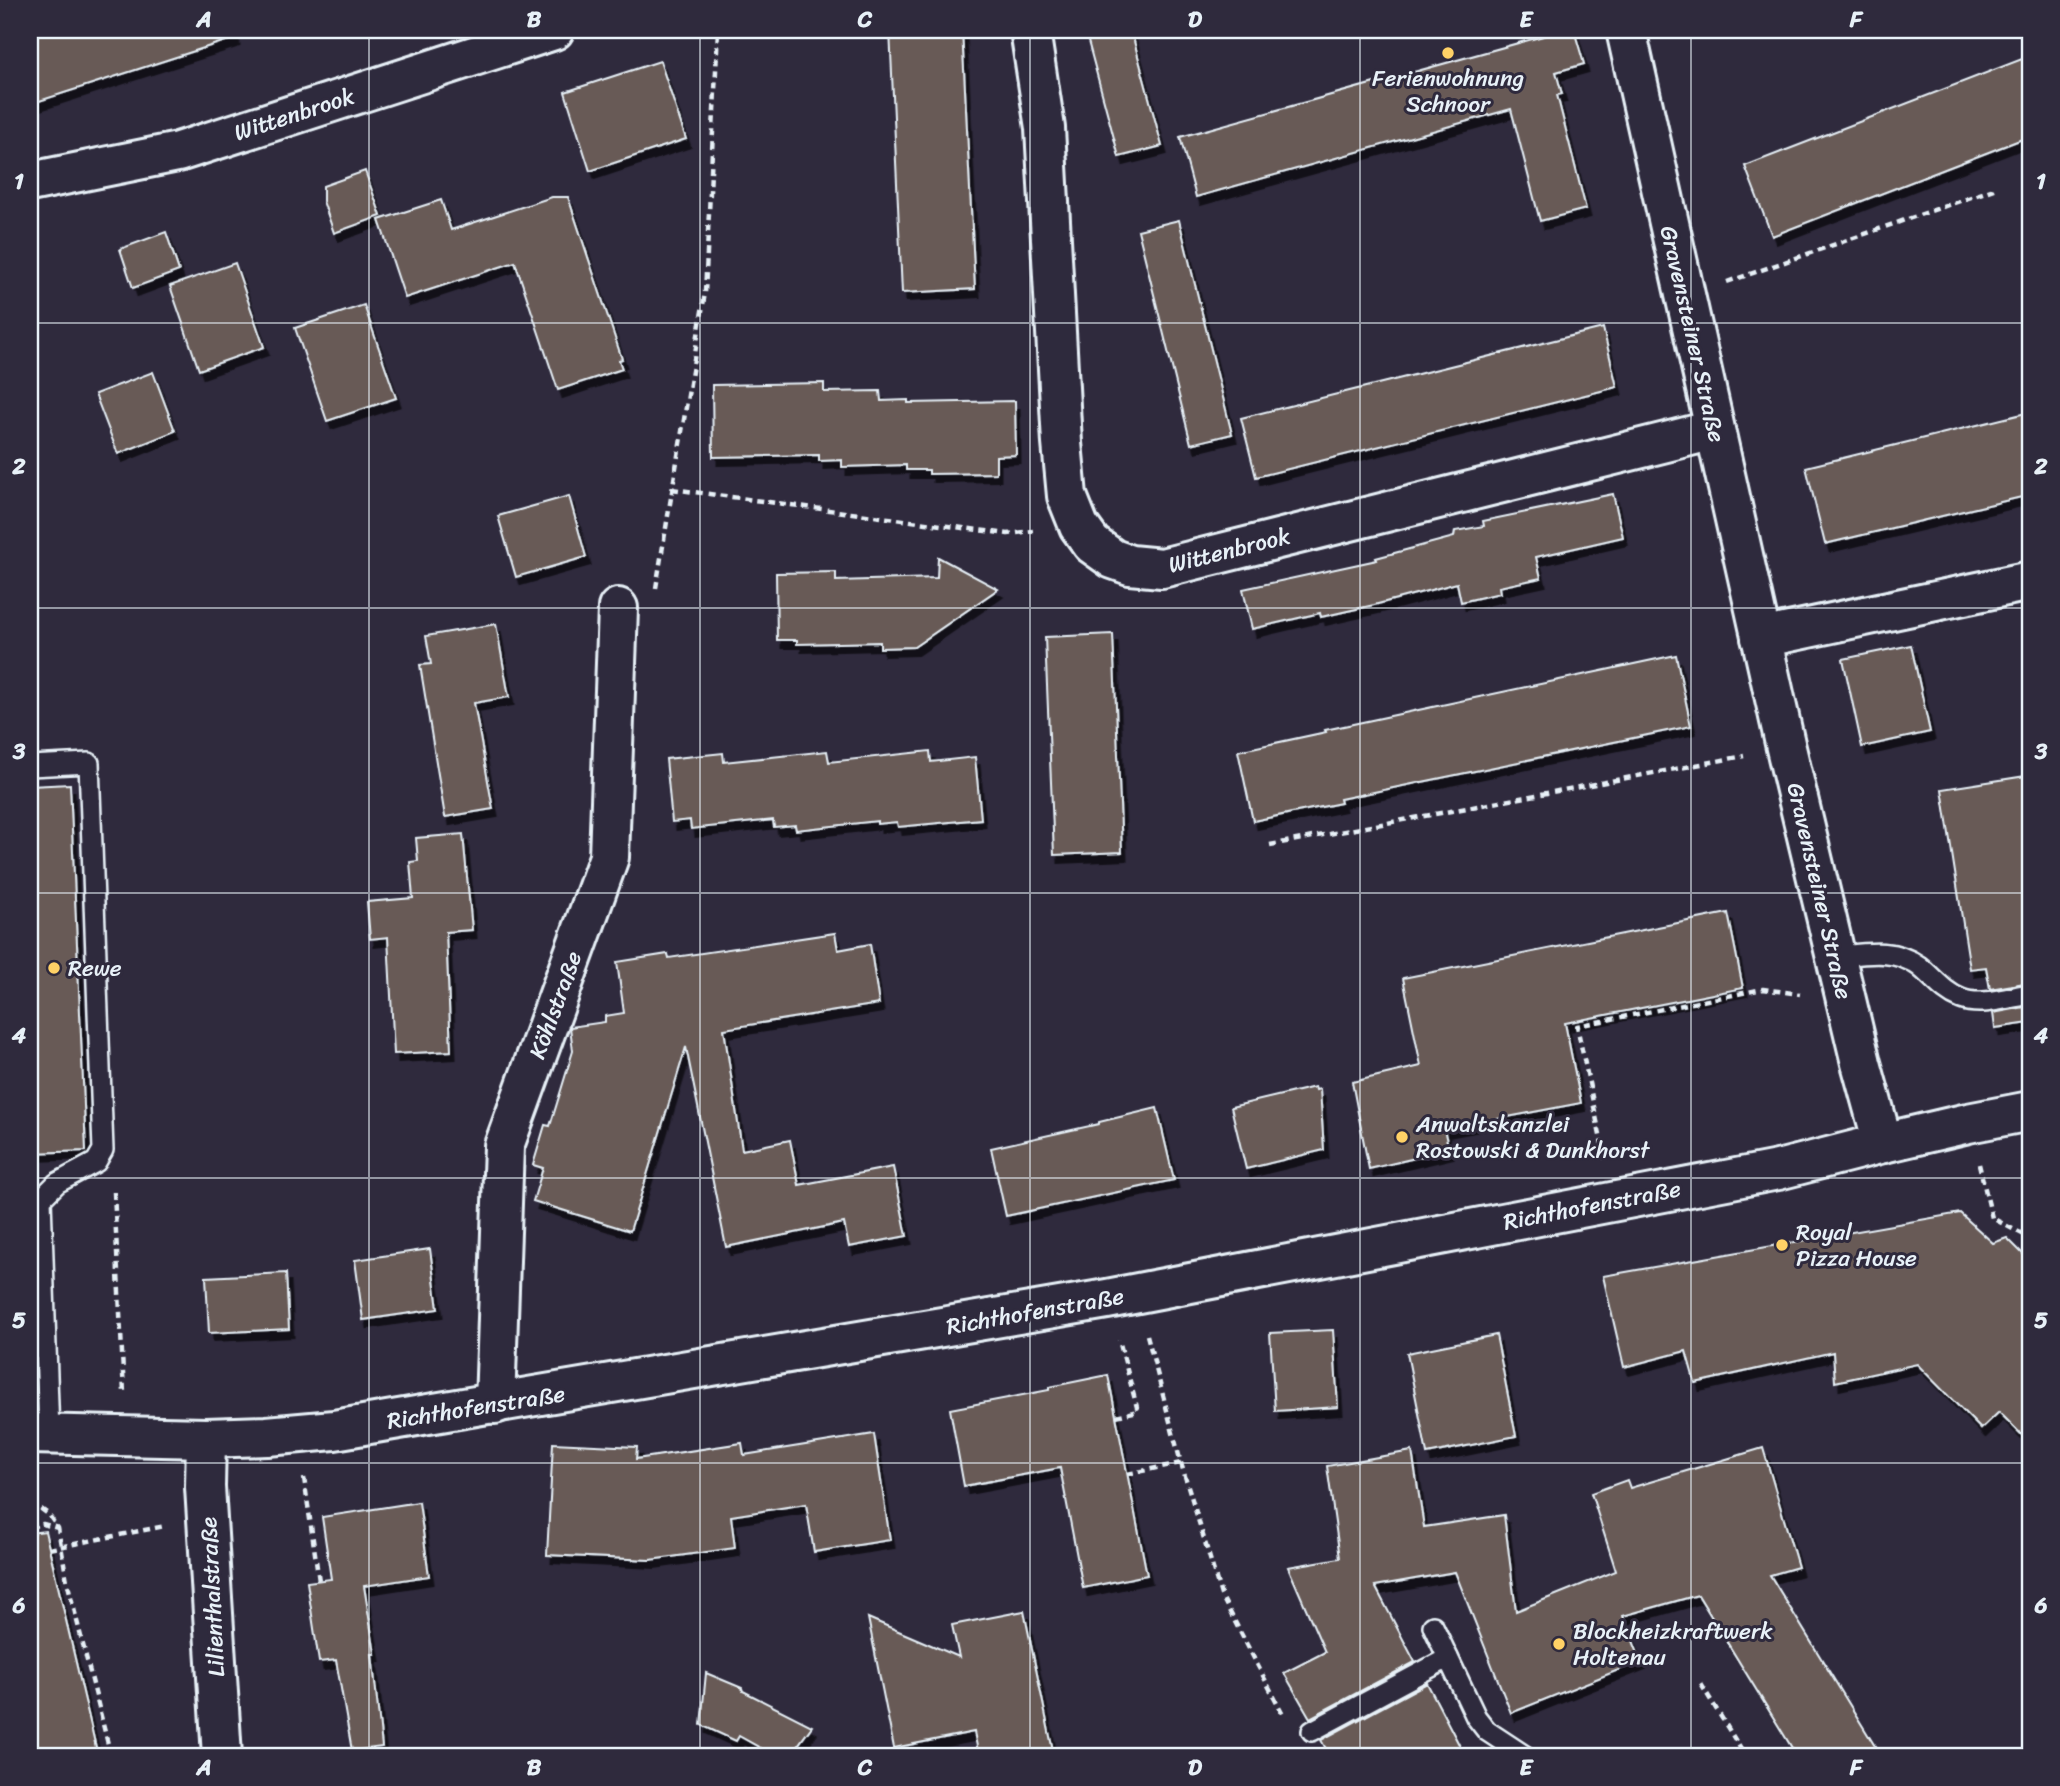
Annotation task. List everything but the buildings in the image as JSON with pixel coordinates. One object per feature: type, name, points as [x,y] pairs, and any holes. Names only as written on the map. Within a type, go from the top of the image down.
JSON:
[{"type":"street","name":"Wittenbrook","points":[[30,182],[178,152],[554,30]]},
{"type":"street","name":"Wittenbrook","points":[[1031,30],[1045,128],[1067,496],[1079,526],[1092,544],[1113,559],[1143,568],[1162,568],[1714,430]]},
{"type":"street","name":"Gravensteiner Straße","points":[[1626,30],[1786,748],[1835,957],[1883,1143]]},
{"type":"street","points":[[1761,638],[2030,581]]},
{"type":"street","name":"Köhlstraße","points":[[495,1404],[505,1146],[610,857],[618,608]]},
{"type":"street","name":"Richthofenstraße","points":[[40,1434],[206,1438],[267,1436],[334,1430],[495,1404],[1121,1297],[1777,1170],[1883,1143],[2030,1111]]},
{"type":"street","name":"Lilienthalstraße","points":[[206,1438],[205,1487],[222,1756]]},
{"type":"lane","points":[[30,766],[89,763],[103,1150],[96,1162],[57,1183],[41,1199],[40,1434]]},
{"type":"lane","points":[[1835,957],[1881,952],[1902,957],[1919,967],[1946,991],[1963,1000],[1981,1002],[2030,994]]},
{"type":"lane","points":[[1433,1626],[1476,1717],[1487,1731],[1525,1756]]},
{"type":"lane","points":[[1312,1731],[1448,1658]]},
{"type":"path","points":[[618,608],[653,609],[705,293],[718,30]]},
{"type":"path","points":[[1684,296],[1994,189]]},
{"type":"path","points":[[672,489],[1008,534],[1079,526]]},
{"type":"path","points":[[1270,845],[1786,748]]},
{"type":"path","points":[[1614,1201],[1577,1026],[1763,989],[1846,1000]]},
{"type":"path","points":[[1969,1123],[1992,1218],[2030,1238]]},
{"type":"path","points":[[57,1183],[113,1181],[126,1436]]},
{"type":"path","points":[[1116,1416],[1138,1411],[1121,1297]]},
{"type":"path","points":[[1121,1297],[1181,1463],[1221,1595],[1287,1722]]},
{"type":"path","points":[[1127,1474],[1181,1463]]},
{"type":"path","points":[[306,1496],[318,1581]]},
{"type":"path","points":[[30,1504],[48,1514],[58,1528],[67,1581],[111,1756]]},
{"type":"path","points":[[49,1549],[208,1519]]},
{"type":"path","points":[[30,1527],[43,1524],[58,1528]]},
{"type":"path","points":[[1702,1684],[1745,1756]]},
{"type":"place","name":"Ferienwohnung Schnoor","points":[[1448,53]]},
{"type":"place","name":"Rewe","points":[[54,968]]},
{"type":"place","name":"Anwaltskanzlei Rostowski & Dunkhorst","points":[[1402,1137]]},
{"type":"place","name":"Royal Pizza House","points":[[1782,1245]]},
{"type":"place","name":"Blockheizkraftwerk Holtenau","points":[[1559,1644]]}]
